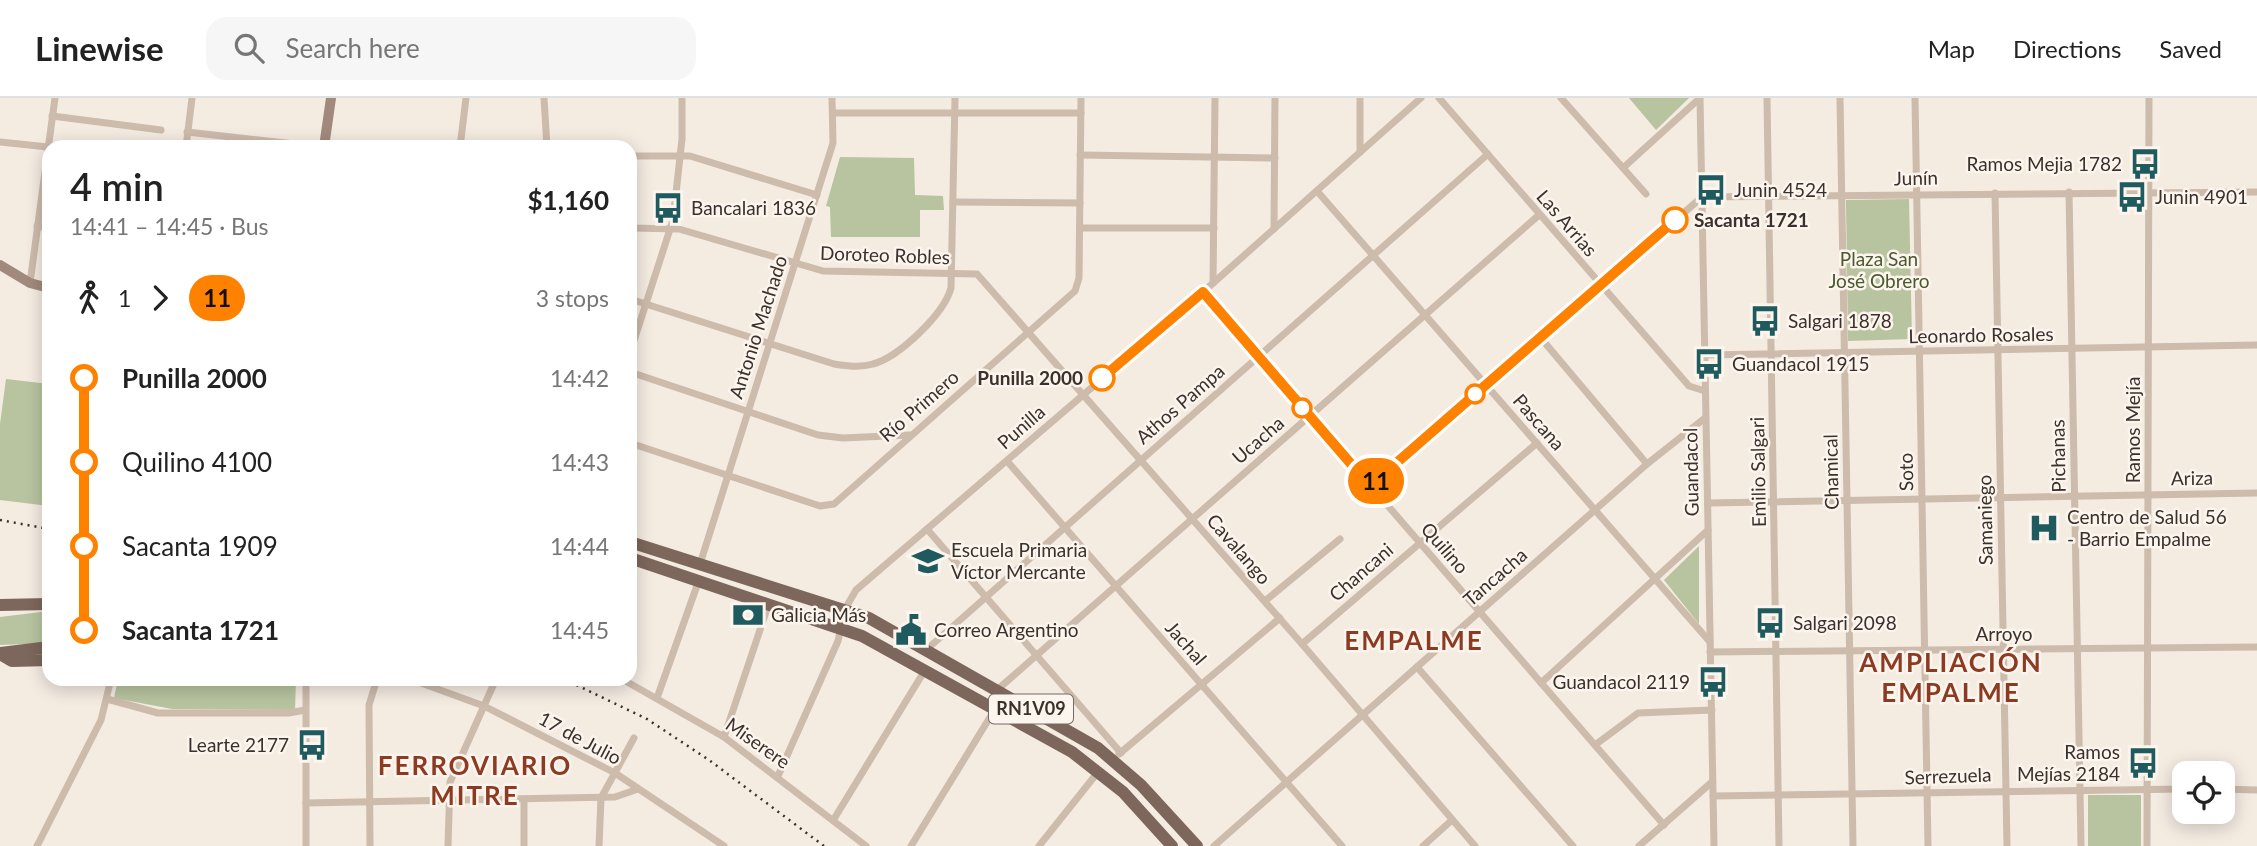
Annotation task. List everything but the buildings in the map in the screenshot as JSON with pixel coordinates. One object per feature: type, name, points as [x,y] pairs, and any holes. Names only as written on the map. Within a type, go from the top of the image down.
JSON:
[{"type":"main road","name":"RN1V09","points":[[637,544],[845,609],[926,650],[1117,756],[1197,846]]},
{"type":"main road","name":"RN1V09","points":[[637,560],[840,626],[925,670],[1053,741],[1099,772],[1123,792],[1172,846]]},
{"type":"main road","points":[[3,606],[42,604]]},
{"type":"main road","points":[[0,654],[42,649]]},
{"type":"main road","points":[[0,654],[12,661],[42,660]]},
{"type":"street","points":[[49,140],[55,98]]},
{"type":"street","points":[[186,140],[192,98]]},
{"type":"street","points":[[324,140],[331,98]]},
{"type":"street","points":[[461,140],[466,98]]},
{"type":"street","points":[[544,98],[547,140]]},
{"type":"street","points":[[637,332],[671,228],[681,155],[682,98]]},
{"type":"street","name":"Antonio Machado","points":[[699,564],[834,143],[832,98]]},
{"type":"street","points":[[637,301],[769,344],[849,366],[866,366],[884,360],[942,310],[949,296],[955,98]]},
{"type":"street","name":"Río Primero","points":[[727,475],[828,507],[1075,291],[1079,278],[1081,98]]},
{"type":"street","points":[[1213,283],[1215,98]]},
{"type":"street","points":[[1274,229],[1275,98]]},
{"type":"street","points":[[1360,98],[1360,152]]},
{"type":"street","name":"Punilla","points":[[778,776],[838,641],[845,609],[856,590],[1203,292],[1421,98]]},
{"type":"street","name":"Las Arrias","points":[[1439,98],[1689,386],[1705,391]]},
{"type":"street","points":[[1560,98],[1646,194]]},
{"type":"street","points":[[1623,168],[1700,98]]},
{"type":"street","name":"Guandacol","points":[[1700,98],[1714,846]]},
{"type":"street","name":"Emilio Salgari","points":[[1768,98],[1779,846]]},
{"type":"street","name":"Chamical","points":[[1840,98],[1853,846]]},
{"type":"street","name":"Soto","points":[[1915,98],[1928,846]]},
{"type":"street","name":"Ramos Mejía","points":[[2147,846],[2149,98]]},
{"type":"street","points":[[833,113],[1081,113]]},
{"type":"street","points":[[52,116],[161,130]]},
{"type":"street","points":[[187,132],[260,140]]},
{"type":"street","points":[[0,142],[42,146]]},
{"type":"street","name":"Athos Pampa","points":[[926,650],[984,596],[1488,154]]},
{"type":"street","points":[[637,156],[681,155],[817,195]]},
{"type":"street","points":[[1080,155],[1275,158]]},
{"type":"street","name":"Pascana","points":[[1317,191],[1710,643]]},
{"type":"street","name":"Pichanas","points":[[2069,192],[2081,846]]},
{"type":"street","name":"Junín","points":[[1702,197],[2257,192]]},
{"type":"street","name":"Samaniego","points":[[1996,193],[2007,846]]},
{"type":"street","points":[[1370,486],[1702,197]]},
{"type":"street","points":[[30,283],[42,199]]},
{"type":"street","points":[[953,202],[1080,203]]},
{"type":"street","name":"Ucacha","points":[[997,690],[1539,215]]},
{"type":"street","points":[[37,226],[42,227]]},
{"type":"street","name":"Doroteo Robles","points":[[637,228],[671,228],[829,272],[977,274]]},
{"type":"street","points":[[1080,228],[1214,228]]},
{"type":"street","points":[[0,265],[30,283],[42,286]]},
{"type":"street","name":"Cavalango","points":[[977,274],[1280,618],[1475,846]]},
{"type":"street","name":"Quilino","points":[[1203,292],[1664,825]]},
{"type":"street","points":[[1540,337],[1647,464]]},
{"type":"street","name":"Leonardo Rosales","points":[[1704,355],[2257,345]]},
{"type":"street","points":[[637,374],[829,437],[910,435]]},
{"type":"street","name":"Tancacha","points":[[1214,846],[1647,464],[1705,418]]},
{"type":"street","name":"Chancani","points":[[1302,644],[1537,443]]},
{"type":"street","points":[[637,445],[727,475]]},
{"type":"street","name":"Jachal","points":[[1007,461],[1342,846]]},
{"type":"street","name":"Ariza","points":[[1708,503],[2257,493]]},
{"type":"street","points":[[927,529],[1117,756],[1280,618]]},
{"type":"street","points":[[1541,683],[1708,529]]},
{"type":"street","points":[[1265,601],[1340,539]]},
{"type":"street","points":[[657,698],[699,580]]},
{"type":"street","points":[[724,737],[769,603]]},
{"type":"street","name":"Arroyo","points":[[1710,652],[2257,647]]},
{"type":"street","points":[[1417,667],[1573,846]]},
{"type":"street","points":[[834,820],[925,670]]},
{"type":"street","points":[[37,846],[42,831],[101,720],[110,686]]},
{"type":"street","points":[[306,686],[306,846]]},
{"type":"street","points":[[370,846],[369,705],[375,686]]},
{"type":"street","name":"17 de Julio","points":[[429,686],[484,706],[615,773],[724,846]]},
{"type":"street","points":[[448,846],[450,782],[493,686]]},
{"type":"street","name":"Miserere","points":[[635,686],[724,737],[866,846]]},
{"type":"street","points":[[107,699],[158,713],[289,713],[306,710]]},
{"type":"street","points":[[911,846],[995,709]]},
{"type":"street","points":[[1595,746],[1638,713],[1712,710]]},
{"type":"street","points":[[599,846],[601,798],[634,738]]},
{"type":"street","points":[[1039,846],[1099,772]]},
{"type":"street","points":[[1639,846],[1713,782]]},
{"type":"street","name":"Serrezuela","points":[[1713,796],[2080,788],[2172,789]]},
{"type":"street","points":[[306,803],[601,798],[615,797],[638,789]]},
{"type":"street","points":[[2235,789],[2257,790]]},
{"type":"street","points":[[524,800],[524,846]]},
{"type":"street","points":[[1423,846],[1452,820]]},
{"type":"green space","points":[[1629,98],[1689,98],[1656,130]]},
{"type":"green space","points":[[840,157],[914,158],[915,195],[943,196],[944,210],[920,210],[920,237],[831,237],[830,207],[826,206]]},
{"type":"green space","name":"Plaza San José Obrero","points":[[1909,199],[1912,339],[1848,341],[1846,200]]},
{"type":"green space","points":[[6,379],[42,383],[42,505],[0,500],[0,424]]},
{"type":"green space","points":[[1699,546],[1699,624],[1664,580]]},
{"type":"green space","points":[[42,612],[42,643],[0,645],[0,617]]},
{"type":"green space","points":[[117,686],[296,686],[295,710],[172,709],[114,698]]},
{"type":"green space","points":[[2088,795],[2141,795],[2141,846],[2088,846]]},
{"type":"railway","points":[[0,520],[42,528]]},
{"type":"railway","points":[[579,686],[647,719],[709,760],[824,846]]},
{"type":"bus line","name":"11","points":[[1102,378],[1203,292],[1370,486],[1675,220]]},
{"type":"place","name":"Ramos Mejia 1782","points":[[2145,164]]},
{"type":"place","name":"Junin 4524","points":[[1711,190]]},
{"type":"place","name":"Junin 4901","points":[[2132,197]]},
{"type":"place","name":"Bancalari 1836","points":[[668,208]]},
{"type":"place","name":"Sacanta 1721","points":[[1675,220]]},
{"type":"place","name":"Salgari 1878","points":[[1765,321]]},
{"type":"place","name":"Guandacol 1915","points":[[1709,364]]},
{"type":"place","name":"Punilla 2000","points":[[1102,378]]},
{"type":"place","name":"Centro de Salud 56 - Barrio Empalme","points":[[2044,528]]},
{"type":"place","name":"Escuela Primaria Víctor Mercante","points":[[928,561]]},
{"type":"place","name":"Galicia Más","points":[[748,615]]},
{"type":"place","name":"Salgari 2098","points":[[1770,623]]},
{"type":"place","name":"Correo Argentino","points":[[911,630]]},
{"type":"place","name":"Guandacol 2119","points":[[1713,682]]},
{"type":"place","name":"Learte 2177","points":[[312,745]]},
{"type":"place","name":"Ramos Mejías 2184","points":[[2143,763]]},
{"type":"district","name":"EMPALME","points":[[1414,641]]},
{"type":"district","name":"AMPLIACIÓN EMPALME","points":[[1951,678]]},
{"type":"district","name":"FERROVIARIO MITRE","points":[[475,781]]}]
